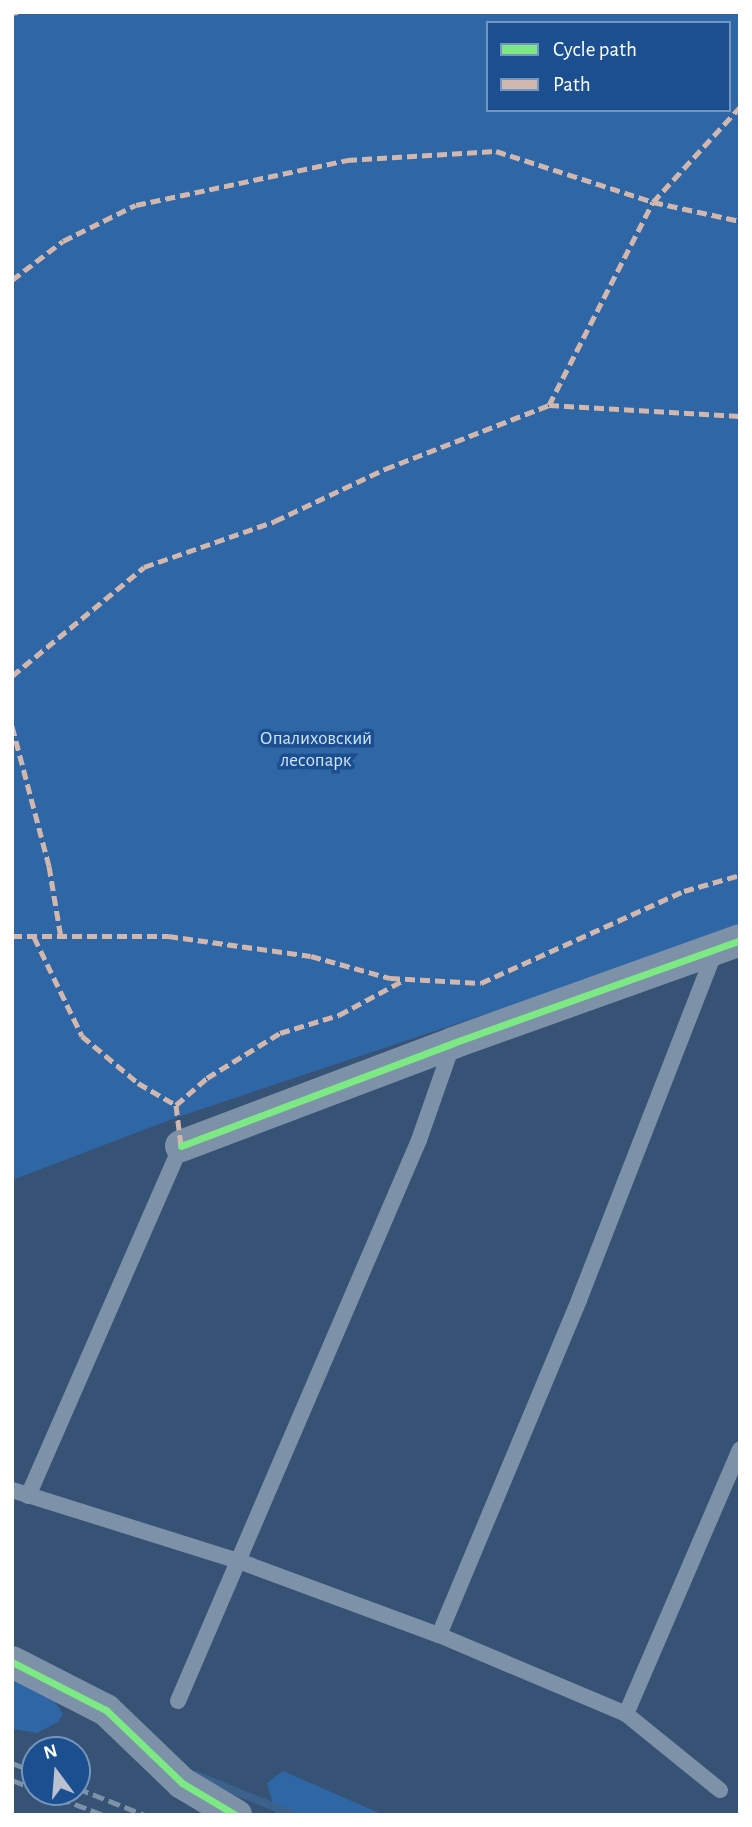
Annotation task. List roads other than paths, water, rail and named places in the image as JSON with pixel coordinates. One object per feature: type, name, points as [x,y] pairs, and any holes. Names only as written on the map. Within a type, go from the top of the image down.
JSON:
[{"type":"street","points":[[181,1146],[728,943]]},
{"type":"street","points":[[12,1662],[106,1710],[182,1783],[236,1815]]},
{"type":"lane","points":[[439,1635],[728,943]]},
{"type":"lane","points":[[178,1701],[236,1560],[419,1140],[453,1043]]},
{"type":"lane","points":[[181,1146],[20,1493],[236,1560],[439,1635],[626,1714],[720,1790]]},
{"type":"lane","points":[[626,1714],[740,1449]]},
{"type":"waterway","points":[[196,1775],[294,1815]]},
{"type":"railway","points":[[12,1763],[21,1767]]},
{"type":"railway","points":[[12,1780],[21,1784]]},
{"type":"railway","points":[[91,1794],[145,1815]]},
{"type":"railway","points":[[80,1806],[104,1815]]},
{"type":"park label","name":"Опалиховский лесопарк","points":[[316,750]]}]
